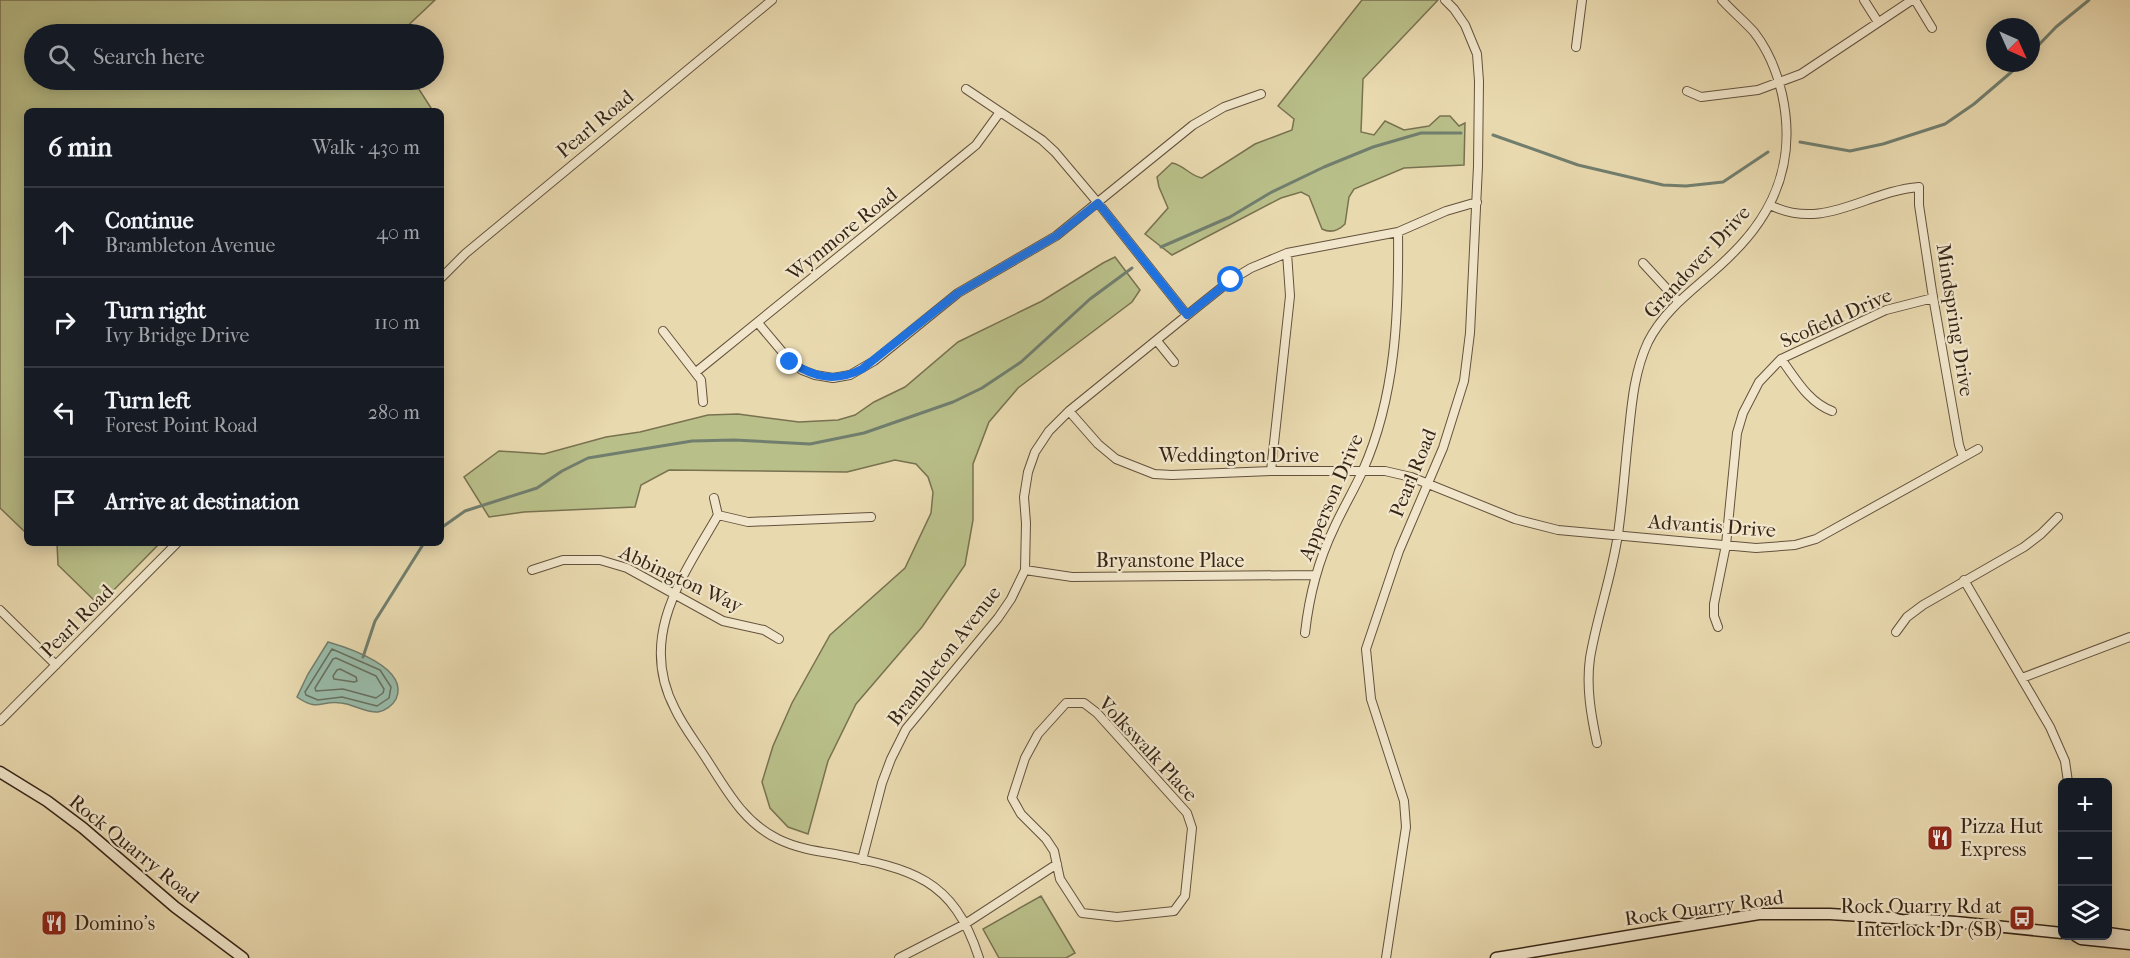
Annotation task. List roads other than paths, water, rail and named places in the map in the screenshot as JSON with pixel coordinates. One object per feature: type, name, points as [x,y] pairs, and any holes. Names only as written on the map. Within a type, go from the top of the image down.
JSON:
[{"type":"main road","name":"Rock Quarry Road","points":[[0,772],[47,801],[83,828],[175,907],[243,958]]},
{"type":"main road","name":"Rock Quarry Road","points":[[1496,958],[1759,914],[1830,914],[1956,922],[2058,933]]},
{"type":"main road","points":[[2112,934],[2130,936]]},
{"type":"main road","points":[[2091,940],[2130,944]]},
{"type":"street","name":"Pearl Road","points":[[444,275],[466,253],[772,0]]},
{"type":"street","name":"Pearl Road","points":[[1386,958],[1406,826],[1404,801],[1371,699],[1366,649],[1399,551],[1443,448],[1464,381],[1470,333],[1477,202],[1479,81],[1477,54],[1465,25],[1445,0]]},
{"type":"street","points":[[1576,47],[1582,0]]},
{"type":"street","name":"Grandover Drive","points":[[1597,743],[1590,712],[1590,658],[1618,536],[1633,391],[1639,363],[1661,321],[1678,301],[1731,256],[1752,232],[1770,206],[1779,186],[1786,160],[1788,136],[1785,108],[1769,56],[1754,33],[1722,0]]},
{"type":"street","points":[[1864,0],[1878,22]]},
{"type":"street","points":[[1687,91],[1701,97],[1758,90],[1802,74],[1913,0],[1932,28]]},
{"type":"street","points":[[966,89],[1042,140],[1055,152],[1187,315]]},
{"type":"street","points":[[758,323],[790,362],[802,370],[833,378],[850,375],[874,361],[958,293],[1056,236],[1192,125],[1224,107],[1261,94]]},
{"type":"street","name":"Wynmore Road","points":[[696,372],[965,154],[985,134],[1000,112]]},
{"type":"street","name":"Mindspring Drive","points":[[1770,206],[1794,215],[1819,214],[1906,188],[1919,188],[1919,205],[1933,298],[1963,457]]},
{"type":"street","name":"Brambleton Avenue","points":[[862,860],[882,783],[906,729],[998,618],[1011,599],[1025,570],[1024,497],[1028,472],[1035,453],[1049,431],[1069,411],[1187,315],[1231,280],[1251,268],[1287,254],[1398,232],[1446,211],[1477,202]]},
{"type":"street","name":"Apperson Drive","points":[[1305,633],[1316,575],[1333,530],[1363,470],[1378,427],[1392,363],[1399,293],[1398,232]]},
{"type":"street","points":[[1271,471],[1290,296],[1287,254]]},
{"type":"street","points":[[1643,263],[1678,301]]},
{"type":"street","name":"Scofield Drive","points":[[1718,627],[1714,616],[1714,604],[1726,545],[1737,433],[1743,413],[1759,382],[1781,359],[1886,310],[1933,298]]},
{"type":"street","points":[[663,331],[701,380],[703,402]]},
{"type":"street","points":[[1157,341],[1174,362]]},
{"type":"street","points":[[1781,359],[1811,399],[1832,411]]},
{"type":"street","name":"Weddington Drive","points":[[1069,411],[1098,444],[1116,459],[1154,474],[1363,470],[1404,475],[1429,484]]},
{"type":"street","name":"Advantis Drive","points":[[1429,484],[1531,524],[1558,530],[1778,548],[1816,539],[1978,449]]},
{"type":"street","points":[[714,498],[718,515],[673,593],[663,626],[660,650],[667,691],[674,709],[734,802],[760,829],[796,847],[904,870],[927,881],[947,897],[972,936],[979,958]]},
{"type":"street","points":[[718,515],[748,522],[870,517]]},
{"type":"street","points":[[1896,632],[1907,617],[1964,580],[2024,547],[2042,534],[2058,517]]},
{"type":"street","name":"Pearl Road","points":[[0,721],[174,546]]},
{"type":"street","name":"Abbington Way","points":[[532,570],[564,560],[600,560],[627,568],[723,621],[764,630],[780,639]]},
{"type":"street","name":"Bryanstone Place","points":[[1025,570],[1072,577],[1316,575]]},
{"type":"street","points":[[1964,580],[2050,727],[2065,761],[2067,778]]},
{"type":"street","points":[[0,610],[56,665]]},
{"type":"street","points":[[2022,678],[2130,637]]},
{"type":"street","name":"Volkswalk Place","points":[[1066,703],[1083,703],[1097,713],[1187,813],[1192,828],[1185,897],[1174,911],[1117,916],[1082,913],[1060,879],[1058,864],[1054,851],[1046,839],[1021,814],[1012,798],[1025,758],[1038,734],[1066,703]]},
{"type":"street","points":[[899,958],[965,924],[1058,864]]},
{"type":"water","points":[[328,642],[362,654],[386,669],[394,678],[398,688],[393,703],[383,710],[373,712],[334,702],[315,705],[297,697]]},
{"type":"waterway","points":[[2040,44],[2089,0]]},
{"type":"waterway","points":[[1800,142],[1850,151],[1883,144],[1945,124],[1974,104],[2011,72]]},
{"type":"waterway","points":[[1161,247],[1230,217],[1270,193],[1324,167],[1373,147],[1421,133],[1461,133]]},
{"type":"waterway","points":[[1493,135],[1578,165],[1663,185],[1686,186],[1723,182],[1768,152]]},
{"type":"waterway","points":[[444,526],[465,511],[537,488],[562,471],[588,458],[692,441],[734,440],[810,444],[864,433],[953,402],[982,388],[1021,362],[1090,299],[1132,268]]},
{"type":"waterway","points":[[363,657],[375,621],[422,546]]},
{"type":"place","name":"Pizza Hut Express","points":[[1940,838]]},
{"type":"place","name":"Rock Quarry Rd at Interlock Dr (SB)","points":[[2022,918]]},
{"type":"place","name":"Domino's","points":[[54,923]]}]
